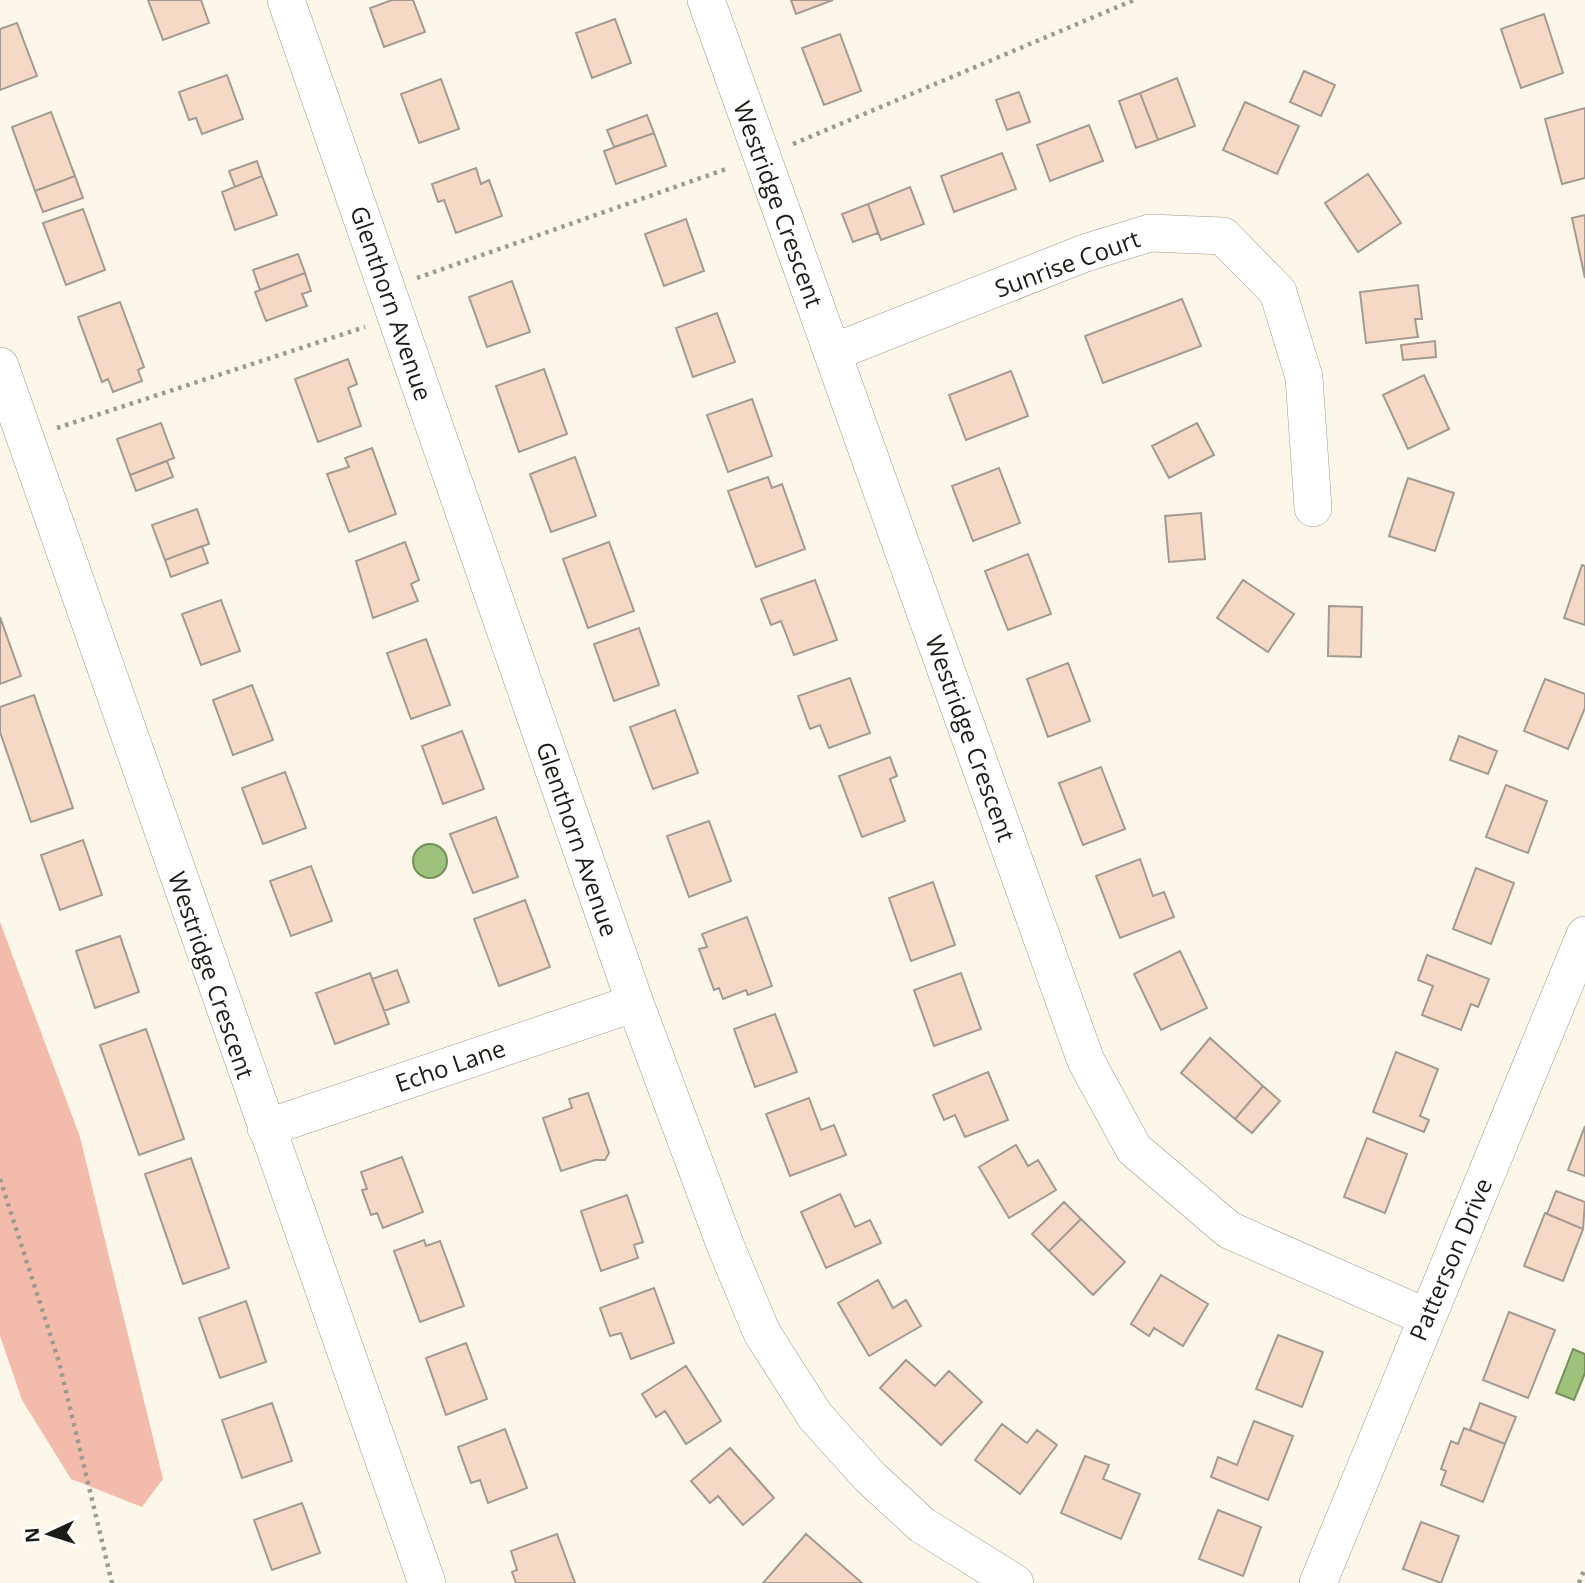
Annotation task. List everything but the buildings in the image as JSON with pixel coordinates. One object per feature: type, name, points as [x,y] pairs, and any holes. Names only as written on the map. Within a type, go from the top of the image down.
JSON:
[{"type":"street","name":"Glenthorn Avenue","points":[[286,0],[635,1003],[726,1247],[762,1333],[815,1416],[870,1477],[922,1525],[1015,1583]]},
{"type":"street","name":"Westridge Crescent","points":[[706,0],[1086,1062],[1134,1149],[1229,1230],[1426,1317]]},
{"type":"street","name":"Sunrise Court","points":[[834,352],[1085,253],[1150,233],[1223,236],[1278,292],[1304,377],[1313,508]]},
{"type":"street","name":"Westridge Crescent","points":[[0,366],[427,1583]]},
{"type":"street","name":"Patterson Drive","points":[[1318,1583],[1585,935]]},
{"type":"street","name":"Echo Lane","points":[[266,1128],[635,1003]]},
{"type":"path","points":[[404,282],[761,157],[1134,0]]},
{"type":"path","points":[[44,432],[372,324]]},
{"type":"path","points":[[0,1179],[59,1362],[112,1583]]},
{"type":"path","points":[[1579,1583],[1585,1568]]},
{"type":"shaded area","points":[[430,844],[442,849],[447,861],[442,873],[430,878],[418,873],[413,861],[418,849]]},
{"type":"shaded area","points":[[0,922],[80,1137],[163,1479],[142,1507],[71,1479],[22,1400],[0,1336]]},
{"type":"shaded area","points":[[1573,1349],[1585,1354],[1585,1373],[1574,1400],[1556,1393]]}]
